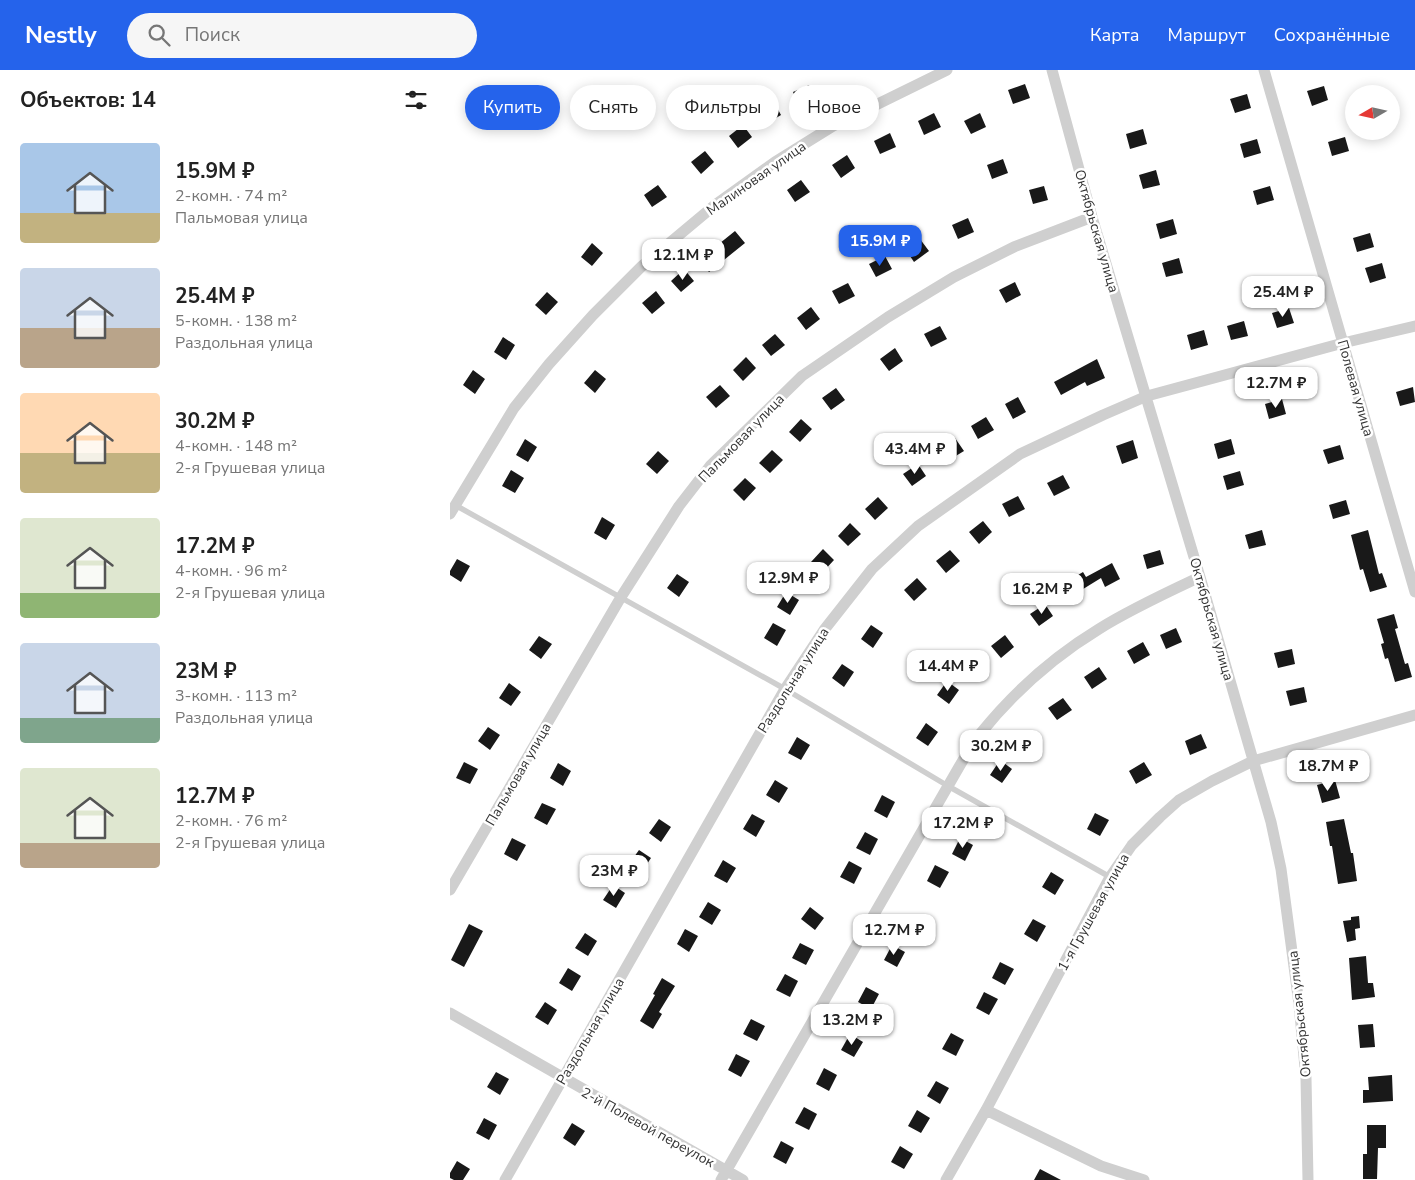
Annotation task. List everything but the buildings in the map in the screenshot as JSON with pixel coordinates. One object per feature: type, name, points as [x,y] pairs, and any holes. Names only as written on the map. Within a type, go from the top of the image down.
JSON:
[{"type":"street","name":"Малиновая улица","points":[[453,510],[514,408],[549,364],[642,266],[715,205],[775,162],[833,126],[947,70]]},
{"type":"street","name":"Октябрьская улица","points":[[1052,70],[1092,217],[1271,822],[1281,869],[1291,935],[1306,1078],[1308,1180]]},
{"type":"street","name":"Полевая улица","points":[[1264,70],[1415,592]]},
{"type":"street","name":"Пальмовая улица","points":[[450,890],[621,597],[679,506],[710,466],[802,376],[888,316],[954,277],[1014,247],[1092,217]]},
{"type":"street","name":"Раздольная улица","points":[[504,1180],[785,689],[824,630],[872,569],[918,526],[1020,454],[1102,414],[1146,396],[1343,343],[1415,326]]},
{"type":"street","points":[[724,1175],[948,786],[979,736],[1003,707],[1029,681],[1058,657],[1099,628],[1200,577]]},
{"type":"street","name":"1-я Грушевая улица","points":[[946,1180],[986,1110],[1110,877],[1132,845],[1160,817],[1179,800],[1253,761],[1415,715]]},
{"type":"street","name":"2-й Полевой переулок","points":[[450,1013],[724,1175],[743,1180]]},
{"type":"street","points":[[986,1110],[1102,1166],[1144,1180]]},
{"type":"lane","points":[[453,510],[621,597],[785,689],[948,786],[1110,877]]}]
